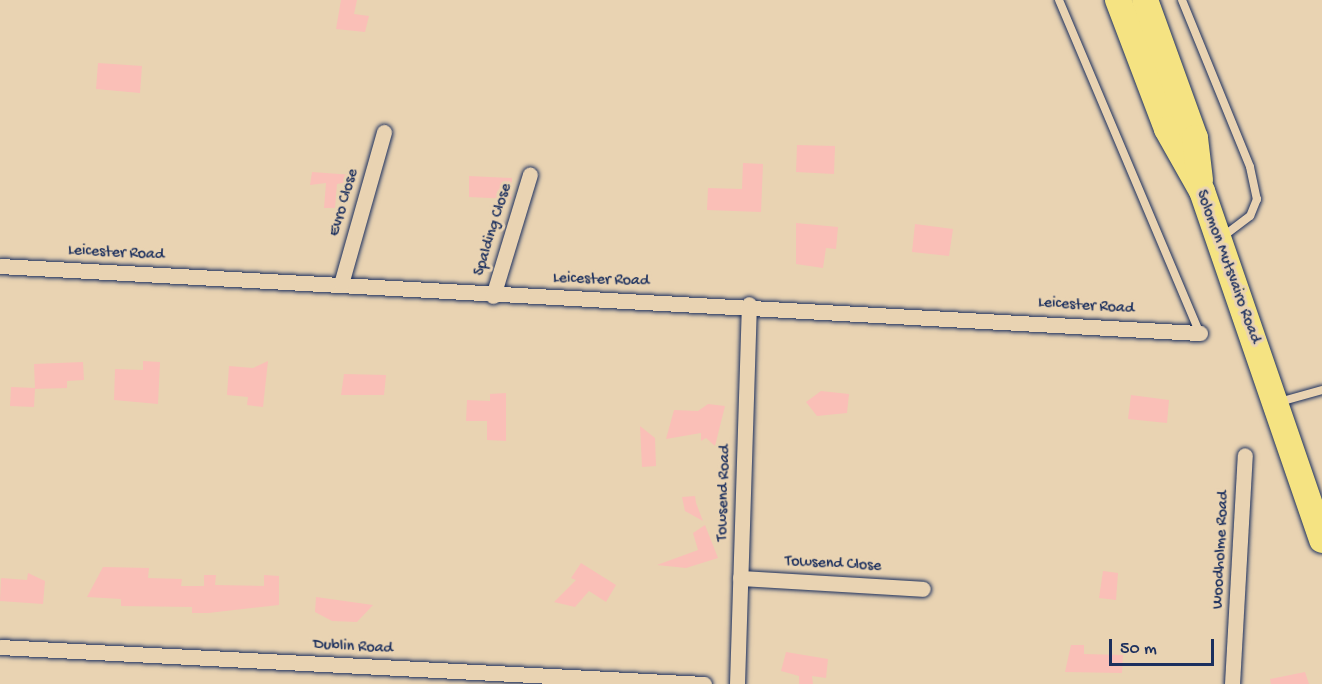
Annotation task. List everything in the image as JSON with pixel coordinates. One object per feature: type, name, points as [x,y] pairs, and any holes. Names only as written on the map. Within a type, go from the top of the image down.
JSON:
[{"type":"highway","name":"Solomon Mutsvairo Road","points":[[1118,0],[1167,129],[1202,191],[1322,540]]},
{"type":"highway","points":[[1145,0],[1195,138],[1202,191]]},
{"type":"street","name":"Evro Close","points":[[341,284],[384,132]]},
{"type":"street","name":"Spalding Close","points":[[493,296],[530,174]]},
{"type":"street","name":"Leicester Road","points":[[0,266],[341,284],[493,296],[749,304],[1200,333]]},
{"type":"street","name":"Towsend Road","points":[[737,684],[749,304]]},
{"type":"street","name":"Woodholme Road","points":[[1232,684],[1245,454]]},
{"type":"street","name":"Towsend Close","points":[[740,578],[923,589]]},
{"type":"street","name":"Dublin Road","points":[[0,647],[490,679],[704,684]]},
{"type":"lane","points":[[1059,0],[1200,333]]},
{"type":"lane","points":[[1182,0],[1250,167],[1257,199],[1250,216],[1219,239]]},
{"type":"lane","points":[[1274,404],[1322,390]]},
{"type":"building","points":[[341,0],[357,0],[354,14],[369,16],[365,32],[336,29]]},
{"type":"building","points":[[98,63],[142,66],[140,93],[96,89]]},
{"type":"building","points":[[797,145],[835,146],[834,174],[796,172]]},
{"type":"building","points":[[743,163],[763,164],[761,212],[707,210],[708,188],[742,189]]},
{"type":"building","points":[[312,172],[353,175],[353,181],[337,184],[335,208],[324,208],[326,183],[310,185]]},
{"type":"building","points":[[469,176],[512,178],[511,199],[469,197]]},
{"type":"building","points":[[796,223],[838,227],[836,249],[826,248],[823,268],[796,264]]},
{"type":"building","points":[[915,224],[953,229],[949,256],[912,252]]},
{"type":"building","points":[[143,361],[160,362],[158,404],[114,400],[115,369],[143,370]]},
{"type":"building","points":[[268,361],[263,407],[247,405],[248,397],[227,395],[229,366],[253,368]]},
{"type":"building","points":[[83,362],[84,380],[67,381],[67,388],[35,389],[34,364]]},
{"type":"building","points":[[344,374],[386,375],[384,395],[341,395]]},
{"type":"building","points":[[11,387],[35,388],[34,407],[10,406]]},
{"type":"building","points":[[821,391],[849,394],[847,413],[817,416],[806,402]]},
{"type":"building","points":[[506,393],[506,441],[487,440],[487,421],[466,421],[467,400],[490,401],[490,394]]},
{"type":"building","points":[[1131,395],[1169,400],[1167,423],[1128,419]]},
{"type":"building","points":[[708,404],[725,406],[715,446],[706,438],[701,441],[701,433],[666,439],[674,410],[698,411]]},
{"type":"building","points":[[640,426],[655,438],[656,466],[642,467]]},
{"type":"building","points":[[695,496],[703,521],[685,511],[682,497]]},
{"type":"building","points":[[705,525],[718,558],[686,568],[657,565],[698,550],[693,533]]},
{"type":"building","points":[[581,563],[616,585],[606,602],[589,591],[575,607],[554,602],[576,580],[571,578]]},
{"type":"building","points":[[103,567],[149,568],[148,578],[182,579],[181,586],[204,586],[204,575],[216,575],[215,585],[264,586],[264,575],[279,576],[279,605],[208,613],[192,613],[192,607],[121,606],[121,599],[87,597]]},
{"type":"building","points":[[1103,571],[1118,573],[1116,600],[1099,598]]},
{"type":"building","points":[[28,573],[45,581],[43,604],[0,601],[1,578],[27,580]]},
{"type":"building","points":[[316,597],[373,605],[357,622],[332,621],[315,612]]},
{"type":"building","points":[[1071,645],[1084,645],[1084,654],[1123,655],[1122,673],[1065,672]]},
{"type":"building","points":[[786,652],[828,659],[826,678],[812,676],[813,684],[799,684],[799,676],[781,671]]},
{"type":"building","points":[[1305,672],[1309,684],[1271,684],[1270,679]]}]
